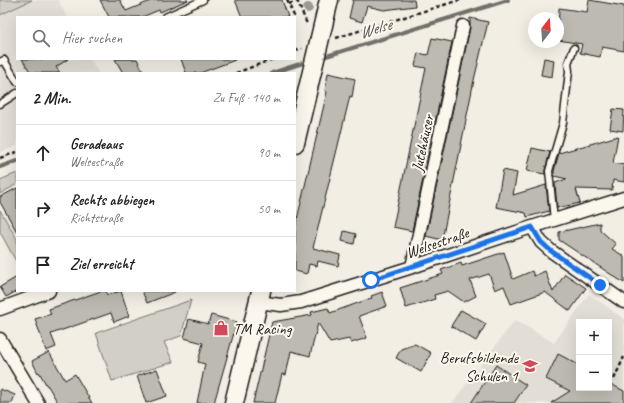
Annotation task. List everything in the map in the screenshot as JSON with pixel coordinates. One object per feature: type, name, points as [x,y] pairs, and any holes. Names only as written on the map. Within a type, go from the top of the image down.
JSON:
[{"type":"main road","points":[[296,139],[313,65],[315,36],[329,0]]},
{"type":"main road","points":[[234,403],[259,297]]},
{"type":"street","name":"Jutehäuser","points":[[412,267],[463,26]]},
{"type":"street","name":"Welsestraße","points":[[259,297],[281,305],[301,302],[624,198]]},
{"type":"street","points":[[532,227],[541,242],[551,251],[624,302]]},
{"type":"street","points":[[0,309],[46,292]]},
{"type":"street","points":[[0,339],[38,403]]},
{"type":"lane","points":[[167,16],[203,0]]},
{"type":"lane","points":[[554,220],[548,171],[563,123],[569,71],[568,63],[574,48]]},
{"type":"lane","points":[[0,62],[4,60],[16,80]]},
{"type":"lane","points":[[0,104],[16,95]]},
{"type":"path","points":[[287,0],[294,16]]},
{"type":"path","points":[[289,4],[297,0],[315,36],[460,0]]},
{"type":"path","points":[[239,72],[271,60]]},
{"type":"path","points":[[0,158],[16,152]]},
{"type":"path","points":[[614,379],[624,357]]},
{"type":"shaded area","points":[[0,0],[32,0],[0,15]]},
{"type":"shaded area","points":[[32,0],[58,0],[66,16],[16,16],[16,60],[91,60],[97,72],[16,72],[16,146],[0,152],[0,15]]},
{"type":"shaded area","points":[[16,173],[16,185],[0,194],[0,180]]},
{"type":"shaded area","points":[[0,210],[16,237],[16,261],[0,232]]},
{"type":"shaded area","name":"Berufsbildende Schulen 1","points":[[589,294],[624,319],[624,403],[452,403],[515,320],[554,343]]},
{"type":"shaded area","points":[[191,300],[181,336],[164,342],[173,362],[112,381],[96,333]]},
{"type":"building","points":[[100,0],[120,0],[126,11],[153,0],[188,0],[160,12],[159,10],[144,16],[108,16]]},
{"type":"building","points":[[235,0],[282,0],[288,16],[242,16]]},
{"type":"building","points":[[353,0],[414,0],[415,6],[384,10],[367,6],[362,22],[349,18]]},
{"type":"building","points":[[589,0],[624,6],[624,51],[602,47],[600,57],[580,53],[582,44],[564,41],[564,12],[559,12],[559,8],[587,12]]},
{"type":"building","points":[[470,18],[488,22],[474,80],[442,240],[426,236],[470,28]]},
{"type":"building","points":[[432,38],[452,42],[412,231],[393,227],[426,68],[415,66],[418,53],[428,55]]},
{"type":"building","points":[[544,58],[554,60],[552,77],[541,75]]},
{"type":"building","points":[[23,60],[66,60],[56,67],[59,72],[30,72]]},
{"type":"building","points":[[116,60],[138,60],[144,72],[122,72]]},
{"type":"building","points":[[181,60],[235,60],[203,72],[186,72]]},
{"type":"building","points":[[328,73],[355,79],[352,97],[350,96],[313,248],[340,255],[338,266],[318,261],[317,266],[309,264],[307,274],[296,271],[296,224],[327,92],[325,91]]},
{"type":"building","points":[[613,109],[624,110],[623,131],[610,129]]},
{"type":"building","points":[[618,136],[613,163],[624,165],[624,182],[613,180],[612,190],[576,189],[580,203],[557,208],[555,183],[567,179],[554,176],[559,153]]},
{"type":"building","points":[[532,148],[550,152],[545,174],[527,171]]},
{"type":"building","points":[[503,170],[517,173],[513,195],[546,185],[549,211],[527,217],[526,213],[496,207]]},
{"type":"building","points":[[16,189],[16,230],[0,202],[0,197]]},
{"type":"building","points":[[600,223],[600,230],[616,244],[612,249],[624,256],[624,283],[559,240],[559,232]]},
{"type":"building","points":[[344,231],[356,234],[354,244],[342,241]]},
{"type":"building","points":[[504,252],[513,279],[532,271],[534,276],[545,271],[553,292],[565,274],[586,288],[570,311],[545,292],[511,304],[504,286],[495,290],[489,274],[470,280],[476,296],[464,302],[448,291],[434,295],[435,299],[406,308],[400,288],[443,274],[441,270],[461,263],[462,266]]},
{"type":"building","points":[[16,278],[16,292],[6,297],[0,287]]},
{"type":"building","points":[[98,292],[106,292],[107,295],[121,292],[129,316],[114,322],[111,313],[51,334],[56,347],[46,351],[35,319],[51,314],[49,309]]},
{"type":"building","points":[[142,292],[175,292],[147,303]]},
{"type":"building","points":[[382,292],[387,306],[359,316],[367,338],[351,343],[349,339],[330,343],[318,323],[310,356],[291,351],[286,375],[282,374],[275,403],[253,403],[272,322],[312,315],[311,312],[328,308],[330,313],[372,298],[371,296]]},
{"type":"building","points":[[461,310],[486,324],[476,341],[451,326]]},
{"type":"building","points":[[211,315],[237,322],[214,403],[197,403],[205,364],[198,362],[203,343],[184,338],[189,319],[208,324]]},
{"type":"building","points":[[415,344],[431,353],[421,372],[396,358],[401,349]]},
{"type":"building","points":[[49,352],[65,380],[75,374],[92,403],[58,403],[39,372],[38,373],[32,361]]},
{"type":"building","points":[[558,354],[576,363],[576,391],[612,391],[612,385],[624,391],[624,403],[551,403],[570,391],[546,379]]},
{"type":"building","points":[[496,365],[526,385],[514,403],[471,403]]},
{"type":"building","points":[[157,369],[167,396],[146,403],[137,376]]},
{"type":"building","points":[[0,389],[15,395],[12,403],[0,403]]},
{"type":"waterway","name":"Welse","points":[[320,58],[508,0]]},
{"type":"waterway","name":"Welse","points":[[275,72],[309,61]]},
{"type":"waterway","name":"Welse","points":[[0,167],[16,161]]},
{"type":"place","name":"TM Racing","points":[[221,328]]},
{"type":"place","name":"Berufsbildende Schulen 1","points":[[530,366]]},
{"type":"route","points":[[371,280],[532,227],[541,242],[551,251],[600,285]]}]
